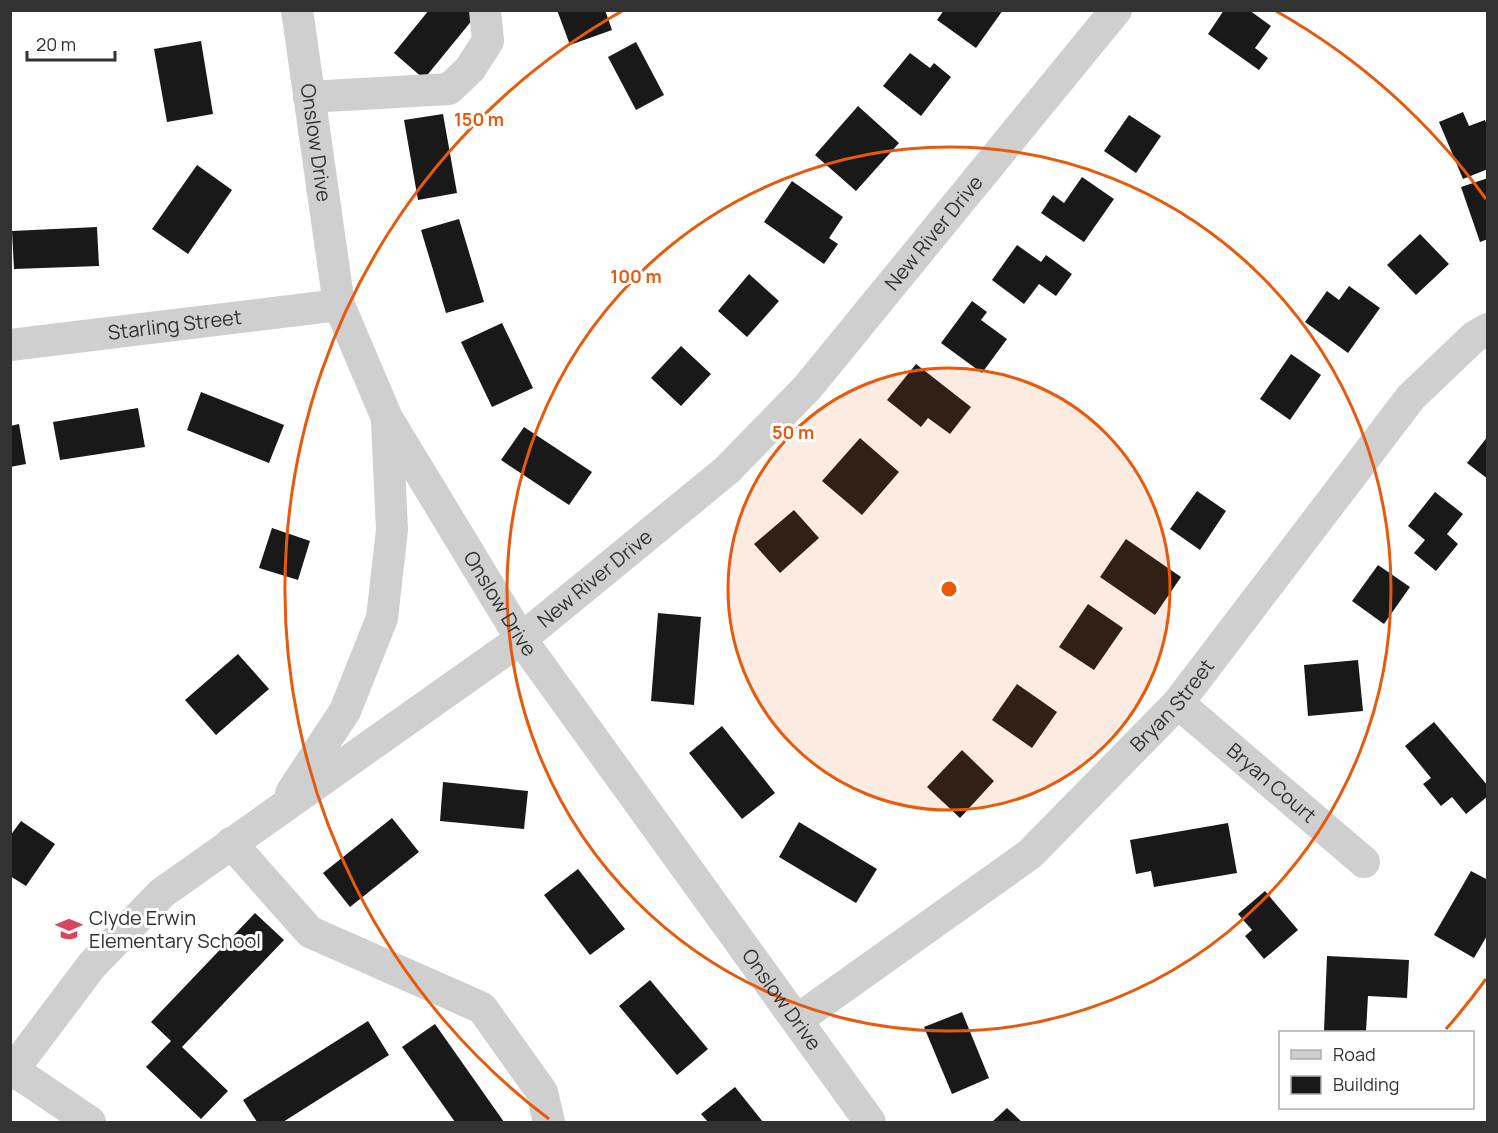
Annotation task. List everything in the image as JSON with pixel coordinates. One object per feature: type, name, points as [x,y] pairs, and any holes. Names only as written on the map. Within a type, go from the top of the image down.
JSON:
[{"type":"street","name":"Onslow Drive","points":[[297,10],[339,305],[387,418],[521,639],[870,1122]]},
{"type":"street","points":[[309,97],[449,89],[470,69],[488,41],[485,10]]},
{"type":"street","name":"New River Drive","points":[[12,1072],[92,965],[162,893],[521,639],[727,470],[807,388],[1116,10]]},
{"type":"street","name":"Starling Street","points":[[10,345],[339,305]]},
{"type":"street","name":"Bryan Street","points":[[797,1020],[1030,854],[1178,703],[1411,396],[1474,337],[1488,329]]},
{"type":"street","points":[[282,807],[345,711],[381,618],[392,530],[387,418]]},
{"type":"street","name":"Bryan Court","points":[[1178,703],[1364,862]]},
{"type":"street","points":[[231,843],[310,932],[482,1008],[542,1092],[549,1122]]},
{"type":"street","points":[[12,1072],[90,1122]]},
{"type":"building","points":[[429,10],[475,10],[478,13],[424,79],[394,53]]},
{"type":"building","points":[[557,10],[605,10],[612,30],[570,45]]},
{"type":"building","points":[[944,10],[1003,10],[976,48],[937,20]]},
{"type":"building","points":[[1224,10],[1249,10],[1271,26],[1255,48],[1268,58],[1259,70],[1208,34]]},
{"type":"building","points":[[201,41],[213,114],[167,122],[154,49]]},
{"type":"building","points":[[636,42],[664,95],[636,110],[608,57]]},
{"type":"building","points":[[910,53],[930,68],[934,63],[951,77],[921,116],[883,86]]},
{"type":"building","points":[[858,106],[899,143],[856,191],[815,155]]},
{"type":"building","points":[[1463,112],[1469,126],[1485,120],[1488,127],[1488,169],[1463,179],[1439,122]]},
{"type":"building","points":[[443,114],[457,193],[418,200],[404,120]]},
{"type":"building","points":[[1129,115],[1161,136],[1136,173],[1104,151]]},
{"type":"building","points":[[197,165],[232,190],[188,254],[152,229]]},
{"type":"building","points":[[1082,177],[1114,199],[1084,242],[1041,213],[1053,195],[1064,203]]},
{"type":"building","points":[[1488,178],[1488,239],[1480,242],[1461,187]]},
{"type":"building","points":[[792,181],[843,217],[829,238],[838,244],[824,264],[764,222]]},
{"type":"building","points":[[459,219],[484,302],[446,313],[421,230]]},
{"type":"building","points":[[97,227],[99,266],[14,269],[12,231]]},
{"type":"building","points":[[1420,234],[1449,264],[1416,295],[1387,265]]},
{"type":"building","points":[[1017,245],[1041,262],[1046,255],[1072,274],[1056,296],[1039,284],[1024,304],[992,280]]},
{"type":"building","points":[[749,274],[779,301],[747,337],[718,311]]},
{"type":"building","points":[[1349,286],[1380,308],[1348,353],[1305,322],[1327,291],[1339,300]]},
{"type":"building","points":[[972,301],[987,312],[981,320],[1007,339],[982,373],[941,343]]},
{"type":"building","points":[[502,323],[533,388],[492,407],[461,342]]},
{"type":"building","points":[[681,346],[711,374],[681,406],[651,378]]},
{"type":"building","points":[[1291,354],[1321,375],[1290,420],[1260,399]]},
{"type":"building","points":[[916,364],[971,407],[950,434],[928,418],[921,427],[887,400]]},
{"type":"building","points":[[201,392],[284,425],[269,463],[187,430]]},
{"type":"building","points":[[138,408],[145,447],[60,460],[53,422]]},
{"type":"building","points":[[19,424],[26,464],[10,467],[10,426]]},
{"type":"building","points":[[524,427],[592,472],[569,505],[501,460]]},
{"type":"building","points":[[1488,436],[1488,479],[1467,463]]},
{"type":"building","points":[[860,438],[899,472],[862,515],[822,481]]},
{"type":"building","points":[[1197,491],[1226,511],[1200,550],[1170,529]]},
{"type":"building","points":[[1435,492],[1463,514],[1447,534],[1458,544],[1436,571],[1414,553],[1425,540],[1408,526]]},
{"type":"building","points":[[794,510],[819,538],[780,573],[754,544]]},
{"type":"building","points":[[272,528],[310,541],[298,580],[259,568]]},
{"type":"building","points":[[1126,539],[1181,577],[1155,615],[1100,577]]},
{"type":"building","points":[[1378,565],[1410,587],[1384,624],[1352,601]]},
{"type":"building","points":[[1088,604],[1123,628],[1094,670],[1059,647]]},
{"type":"building","points":[[658,613],[701,617],[694,705],[651,701]]},
{"type":"building","points":[[238,654],[269,689],[216,735],[185,700]]},
{"type":"building","points":[[1358,660],[1363,711],[1308,716],[1304,665]]},
{"type":"building","points":[[1017,684],[1057,712],[1032,748],[992,720]]},
{"type":"building","points":[[1434,722],[1488,786],[1488,796],[1466,814],[1452,797],[1441,806],[1423,784],[1431,778],[1405,746]]},
{"type":"building","points":[[722,726],[775,793],[742,819],[689,753]]},
{"type":"building","points":[[962,750],[994,781],[960,818],[927,787]]},
{"type":"building","points":[[443,782],[528,791],[524,829],[440,821]]},
{"type":"building","points":[[392,818],[419,852],[350,907],[323,873]]},
{"type":"building","points":[[21,821],[55,844],[26,886],[10,876],[10,836]]},
{"type":"building","points":[[799,822],[877,869],[856,903],[779,857]]},
{"type":"building","points":[[1228,823],[1237,873],[1154,887],[1151,871],[1136,874],[1130,840]]},
{"type":"building","points":[[578,869],[625,929],[590,955],[544,895]]},
{"type":"building","points":[[1471,871],[1488,880],[1488,934],[1474,958],[1434,935]]},
{"type":"building","points":[[1265,891],[1298,930],[1264,959],[1245,936],[1252,930],[1238,914]]},
{"type":"building","points":[[255,913],[284,940],[182,1047],[228,1091],[201,1119],[146,1067],[171,1041],[151,1022]]},
{"type":"building","points":[[1327,956],[1409,960],[1407,998],[1368,996],[1366,1031],[1324,1031]]},
{"type":"building","points":[[650,980],[708,1049],[677,1075],[619,1006]]},
{"type":"building","points":[[962,1012],[989,1078],[952,1094],[924,1027]]},
{"type":"building","points":[[368,1021],[389,1055],[283,1122],[257,1122],[243,1100]]},
{"type":"building","points":[[435,1024],[504,1122],[455,1122],[402,1047]]},
{"type":"building","points":[[735,1087],[763,1122],[708,1122],[701,1114]]},
{"type":"building","points":[[1007,1108],[1022,1122],[992,1122]]},
{"type":"place","name":"Clyde Erwin Elementary School","points":[[69,929]]}]
